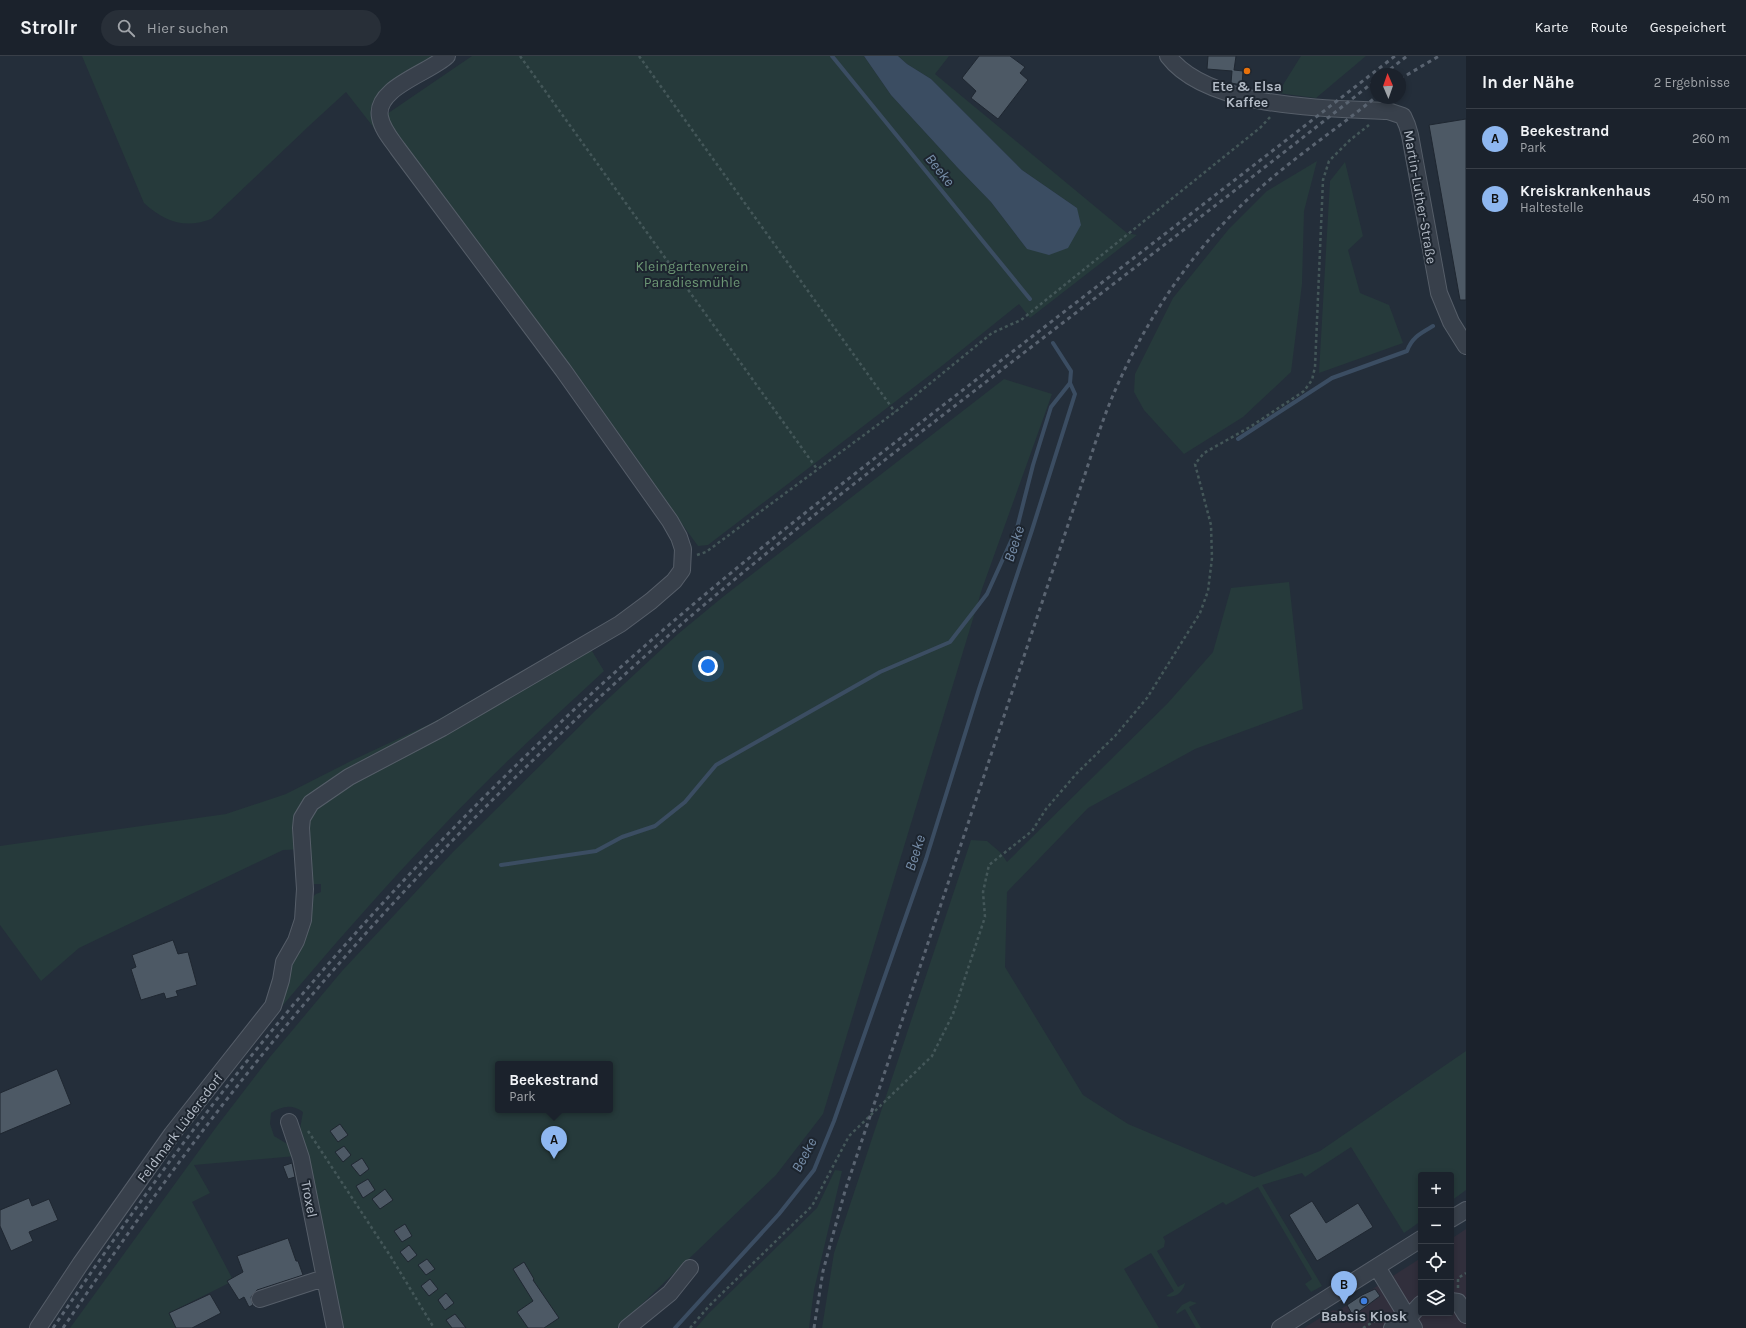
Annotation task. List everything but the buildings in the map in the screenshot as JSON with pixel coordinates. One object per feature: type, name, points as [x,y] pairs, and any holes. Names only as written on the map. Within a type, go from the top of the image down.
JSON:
[{"type":"street","points":[[447,56],[386,97],[379,109],[383,127],[563,370],[670,521],[679,537],[684,559]]},
{"type":"street","name":"Martin-Luther-Straße","points":[[1168,56],[1187,73],[1228,93],[1248,99],[1278,103],[1386,111],[1403,116],[1408,125],[1438,293],[1451,322],[1466,346]]},
{"type":"street","name":"Feldmark Lüdersdorf","points":[[38,1328],[81,1263],[172,1134],[273,1006],[281,980],[284,962],[296,941],[303,920],[305,889],[301,828],[302,818],[311,803],[349,777],[442,728],[620,624],[651,601],[674,581],[682,570],[684,559]]},
{"type":"street","name":"Troxel","points":[[289,1122],[301,1158],[335,1328]]},
{"type":"street","points":[[1454,1217],[1466,1210]]},
{"type":"street","points":[[1280,1328],[1418,1241]]},
{"type":"street","points":[[1377,1267],[1412,1323]]},
{"type":"street","points":[[627,1328],[670,1294],[690,1268]]},
{"type":"street","points":[[260,1299],[324,1278]]},
{"type":"street","points":[[1412,1323],[1418,1310]]},
{"type":"street","points":[[1392,1328],[1412,1323]]},
{"type":"path","points":[[520,56],[817,469]]},
{"type":"path","points":[[639,56],[895,412]]},
{"type":"path","points":[[684,559],[706,552],[895,412],[992,333],[1021,320],[1255,132],[1273,114],[1278,103]]},
{"type":"path","points":[[690,1328],[710,1305],[812,1206],[849,1136],[932,1056],[954,1014],[985,917],[983,892],[989,865],[1032,831],[1046,809],[1077,773],[1115,736],[1147,698],[1200,613],[1208,591],[1212,558],[1211,525],[1195,464],[1204,453],[1250,427],[1304,391],[1312,380],[1315,367],[1323,180],[1329,161],[1350,140],[1386,111]]},
{"type":"path","points":[[289,1122],[308,1131],[391,1257],[434,1328]]},
{"type":"path","points":[[1458,1306],[1458,1278],[1466,1273]]},
{"type":"shaded area","points":[[1466,1229],[1466,1328],[1304,1328],[1333,1310],[1338,1311],[1418,1260],[1418,1316],[1454,1316],[1454,1237]]},
{"type":"green space","points":[[82,56],[437,56],[377,95],[372,108],[378,133],[346,92],[211,219],[202,222],[184,223],[176,222],[160,215],[144,203]]},
{"type":"green space","name":"Kleingartenverein Paradiesmühle","points":[[472,56],[864,56],[891,95],[991,202],[1027,249],[1077,208],[1022,170],[931,79],[907,64],[898,56],[949,56],[935,74],[1127,233],[1137,235],[1030,318],[1019,304],[943,365],[708,545],[698,546],[384,116]]},
{"type":"green space","points":[[1301,56],[1366,56],[1316,98],[1278,93]]},
{"type":"green space","points":[[1317,161],[1304,211],[1302,284],[1291,372],[1243,417],[1184,454],[1144,410],[1134,392],[1135,374],[1173,298],[1228,230],[1267,191]]},
{"type":"green space","points":[[1345,162],[1363,236],[1348,250],[1360,293],[1389,305],[1403,343],[1319,373],[1330,181]]},
{"type":"green space","points":[[1004,379],[1052,394],[982,589],[823,1114],[776,1175],[617,1328],[341,1328],[300,1129],[303,1112],[299,1109],[291,1107],[283,1107],[271,1113],[270,1124],[274,1136],[289,1145],[296,1156],[194,1165],[210,1193],[192,1202],[232,1278],[227,1281],[229,1283],[169,1313],[176,1328],[70,1328],[217,1126],[270,1057],[342,971],[453,852],[596,710],[678,634],[724,596]]},
{"type":"green space","points":[[1289,582],[1303,709],[1195,749],[1088,808],[1007,892],[1005,967],[1083,1095],[1128,1124],[1254,1177],[1320,1151],[1466,1051],[1466,1190],[1454,1199],[1454,1172],[1418,1172],[1418,1223],[1404,1233],[1351,1147],[1305,1177],[1302,1173],[1262,1185],[1322,1286],[1311,1292],[1305,1284],[1312,1279],[1258,1187],[1226,1205],[1223,1202],[1163,1237],[1165,1241],[1164,1247],[1157,1251],[1178,1287],[1185,1283],[1183,1289],[1178,1294],[1169,1297],[1166,1296],[1174,1291],[1151,1253],[1124,1269],[1159,1328],[822,1328],[834,1253],[971,840],[987,841],[1001,853],[1007,862],[1167,704],[1213,652],[1231,588]]},
{"type":"green space","points":[[573,642],[592,651],[604,671],[542,728],[462,806],[400,871],[278,1011],[309,900],[321,892],[321,884],[314,884],[311,881],[306,849],[283,850],[79,948],[41,981],[0,925],[0,846],[226,814],[286,794],[355,759],[432,723]]},
{"type":"green space","points":[[835,1170],[842,1171],[814,1290],[809,1328],[696,1328],[708,1314],[817,1208]]},
{"type":"green space","points":[[1190,1301],[1197,1303],[1189,1307],[1201,1328],[1196,1328],[1185,1309],[1177,1314],[1176,1312],[1182,1305]]},
{"type":"water","points":[[864,56],[898,56],[907,64],[931,79],[1022,170],[1077,208],[1081,225],[1068,248],[1049,255],[1027,249],[991,202],[891,95]]},
{"type":"waterway","name":"Beeke","points":[[832,56],[1030,299]]},
{"type":"waterway","points":[[1238,439],[1332,378],[1407,351],[1414,339],[1433,326]]},
{"type":"waterway","name":"Beeke","points":[[675,1328],[779,1214],[814,1170],[834,1121],[926,859],[979,689],[1075,394],[1070,383],[1071,371],[1053,343]]},
{"type":"waterway","points":[[501,865],[596,851],[622,837],[655,826],[685,802],[716,765],[880,672],[950,642],[987,594],[1017,528],[1033,465],[1051,407],[1070,383]]},
{"type":"railway","points":[[53,1328],[171,1160],[275,1027],[366,921],[462,819],[562,721],[609,677],[756,552],[908,432],[1395,56]]},
{"type":"railway","points":[[1392,68],[1407,56]]},
{"type":"railway","points":[[1406,75],[1439,56]]},
{"type":"railway","points":[[63,1328],[195,1141],[293,1017],[397,899],[507,785],[662,641],[744,572],[871,471],[1370,85]]},
{"type":"railway","points":[[814,1328],[823,1271],[845,1191],[1099,433],[1111,400],[1124,371],[1155,314],[1173,286],[1213,235],[1235,211],[1273,177],[1370,102]]},
{"type":"place","name":"Ete & Elsa Kaffee","points":[[1247,71]]},
{"type":"place","name":"Beekestrand","points":[[554,1159]]},
{"type":"place","name":"Babsis Kiosk","points":[[1364,1301]]},
{"type":"place","name":"Kreiskrankenhaus","points":[[1344,1304]]}]
